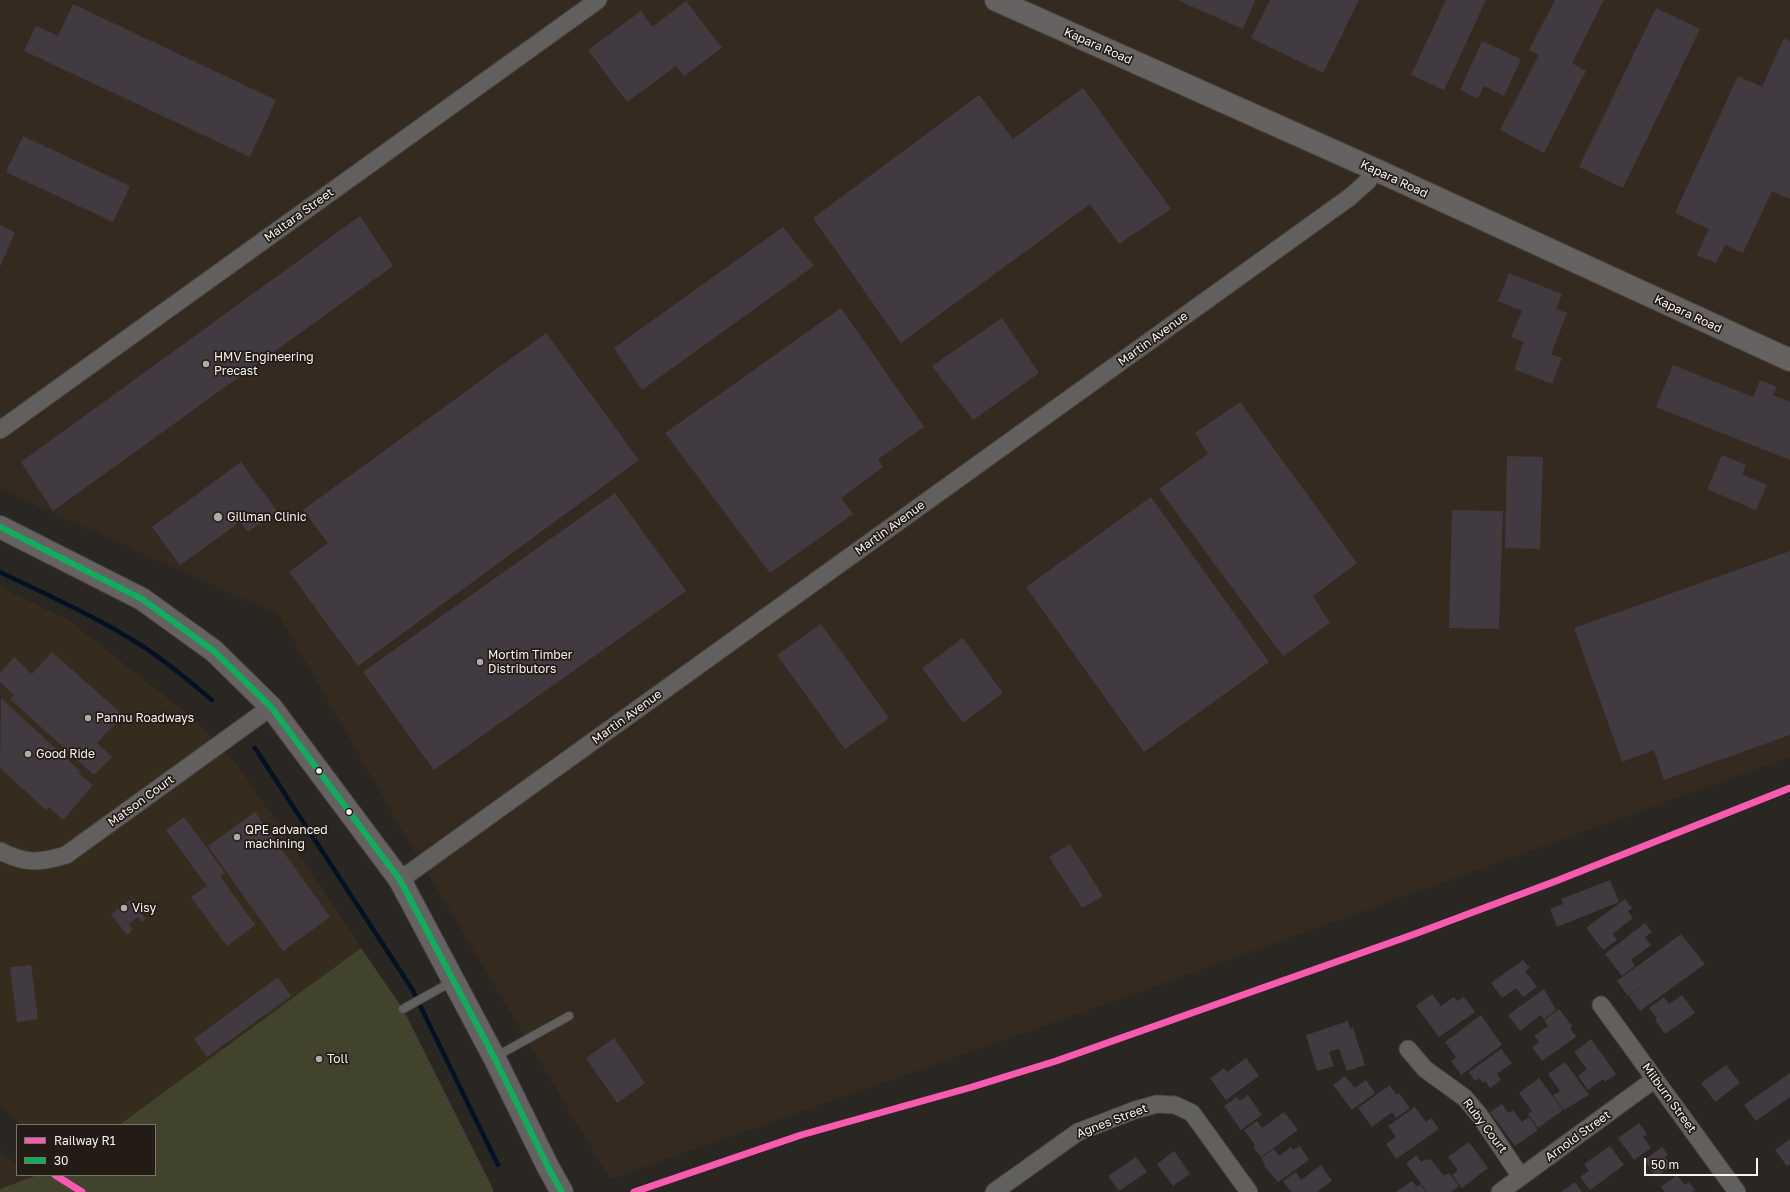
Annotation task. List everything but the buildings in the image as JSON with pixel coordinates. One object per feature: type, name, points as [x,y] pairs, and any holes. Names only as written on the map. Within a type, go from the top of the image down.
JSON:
[{"type":"main road","name":"Kapara Road","points":[[996,0],[1374,170],[1790,360]]},
{"type":"main road","points":[[0,527],[142,599],[214,651],[271,707],[400,880],[494,1057],[548,1167],[562,1192]]},
{"type":"main road","points":[[548,1167],[557,1192]]},
{"type":"street","name":"Maltara Street","points":[[0,430],[598,0]]},
{"type":"street","name":"Martin Avenue","points":[[400,880],[1344,202],[1368,181],[1374,170]]},
{"type":"street","name":"Matson Court","points":[[0,851],[27,862],[44,862],[66,855],[271,707]]},
{"type":"street","name":"Milburn Street","points":[[1601,1005],[1737,1192]]},
{"type":"street","name":"Ruby Court","points":[[1408,1049],[1425,1069],[1465,1098],[1480,1116],[1521,1177]]},
{"type":"street","name":"Arnold Street","points":[[1500,1192],[1655,1079]]},
{"type":"street","name":"Agnes Street","points":[[994,1192],[1078,1132],[1135,1110],[1157,1104],[1184,1108],[1192,1113],[1248,1192]]},
{"type":"lane","points":[[403,1009],[434,990],[454,981]]},
{"type":"lane","points":[[494,1057],[569,1016]]},
{"type":"shaded area","points":[[0,0],[1790,0],[1790,757],[1134,994],[610,1179],[402,830],[279,615],[0,489]]},
{"type":"shaded area","points":[[0,587],[70,621],[197,722],[240,768],[361,948],[120,1124],[20,1124],[0,1104]]},
{"type":"shaded area","points":[[0,1151],[16,1164],[16,1176],[29,1176],[32,1178],[0,1189]]},
{"type":"green space","points":[[361,948],[403,1009],[493,1189],[493,1192],[0,1192],[0,1189],[34,1176],[156,1176],[156,1124],[120,1124]]},
{"type":"waterway","points":[[0,572],[71,606],[139,644],[176,670],[212,700]]},
{"type":"waterway","points":[[255,748],[412,989],[498,1165]]},
{"type":"rail line","name":"R1","points":[[634,1192],[801,1135],[972,1087],[1056,1061],[1412,935],[1556,881],[1790,788]]},
{"type":"rail line","name":"R1","points":[[57,1176],[82,1192]]},
{"type":"transit line","name":"30","points":[[0,527],[142,599],[214,651],[271,707],[400,880],[494,1057],[548,1167],[562,1192]]},
{"type":"place","name":"HMV Engineering Precast","points":[[206,364]]},
{"type":"place","name":"Gillman Clinic","points":[[218,517]]},
{"type":"place","name":"Mortim Timber Distributors","points":[[480,662]]},
{"type":"place","name":"Pannu Roadways","points":[[88,718]]},
{"type":"place","name":"Good Ride","points":[[28,754]]},
{"type":"place","name":"QPE advanced machining","points":[[237,837]]},
{"type":"place","name":"Visy","points":[[124,908]]},
{"type":"place","name":"Toll","points":[[319,1059]]}]
